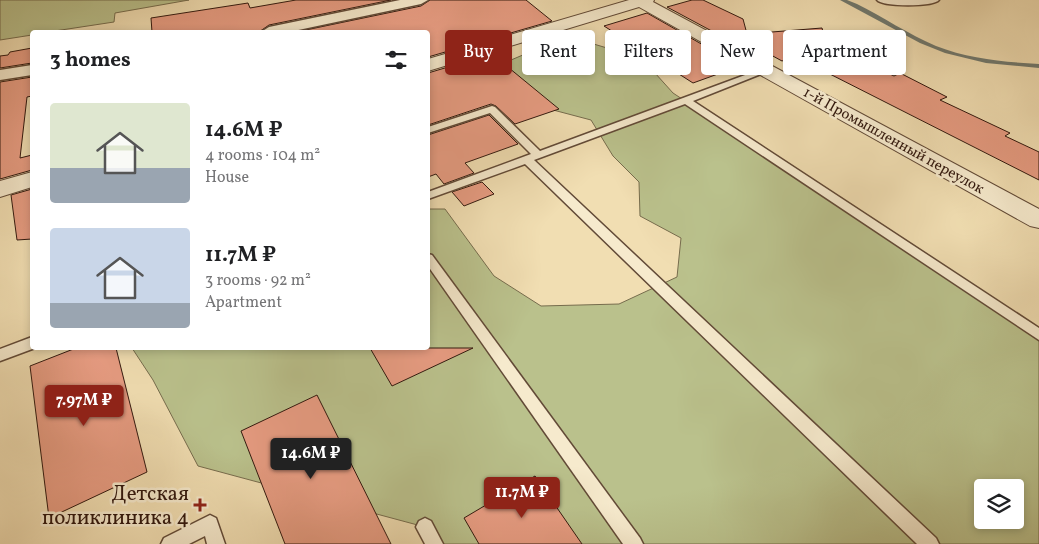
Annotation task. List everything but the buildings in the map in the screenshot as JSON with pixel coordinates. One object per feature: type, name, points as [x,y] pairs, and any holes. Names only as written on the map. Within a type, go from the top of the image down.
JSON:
[{"type":"street","points":[[278,30],[421,0]]},
{"type":"street","points":[[884,0],[932,0]]},
{"type":"street","points":[[430,64],[642,1]]},
{"type":"street","name":"1-й Промышленный переулок","points":[[642,1],[701,33]]},
{"type":"street","points":[[0,75],[30,70]]},
{"type":"street","name":"1-й Промышленный переулок","points":[[773,73],[1039,220]]},
{"type":"street","points":[[0,189],[30,180]]},
{"type":"lane","points":[[430,195],[754,75]]},
{"type":"lane","points":[[685,100],[1039,335]]},
{"type":"lane","points":[[430,129],[492,109],[532,157],[930,544]]},
{"type":"lane","points":[[430,261],[634,544]]},
{"type":"lane","points":[[0,355],[30,344]]},
{"type":"lane","points":[[170,544],[210,524],[216,544]]},
{"type":"lane","points":[[425,527],[434,544]]},
{"type":"green space","points":[[0,0],[189,0],[115,13],[114,22],[61,30],[30,30],[30,35],[0,40]]},
{"type":"green space","points":[[595,44],[605,47],[605,75],[657,75],[673,93],[1039,335],[1039,544],[435,544],[425,527],[198,466],[153,380],[133,350],[430,350],[430,209],[445,209],[494,276],[541,306],[619,304],[677,277],[681,238],[640,216],[639,182],[613,156],[591,120],[519,101],[500,80],[501,75],[512,75],[512,60],[522,55],[522,75],[595,75]]},
{"type":"waterway","points":[[843,0],[923,42],[947,52],[986,61],[1039,66]]},
{"type":"place","name":"Детская поликлиника 4","points":[[200,505]]}]
